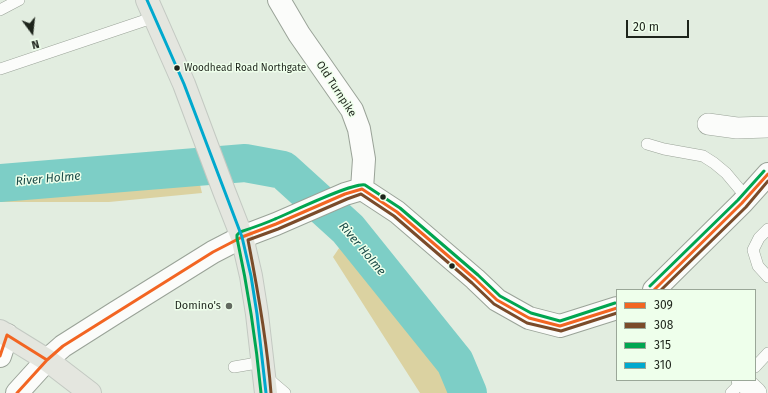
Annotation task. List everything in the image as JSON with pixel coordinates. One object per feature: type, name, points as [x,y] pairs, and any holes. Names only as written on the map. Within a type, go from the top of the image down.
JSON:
[{"type":"main road","points":[[151,8],[184,84],[242,237],[251,276],[265,377]]},
{"type":"main road","points":[[3,333],[47,360],[90,393]]},
{"type":"street","name":"Old Turnpike","points":[[279,0],[300,34],[352,110],[359,128],[364,159],[353,192]]},
{"type":"street","points":[[708,124],[737,128],[768,127]]},
{"type":"street","points":[[655,289],[747,198],[768,174]]},
{"type":"street","points":[[17,393],[47,360],[63,346],[213,252],[242,237],[353,192],[397,212],[476,279],[497,300],[529,318],[560,326],[616,308]]},
{"type":"street","points":[[0,356],[3,333]]},
{"type":"lane","points":[[0,10],[19,0]]},
{"type":"lane","points":[[0,69],[151,8]]},
{"type":"lane","points":[[647,144],[664,149],[703,156],[726,173],[747,198]]},
{"type":"lane","points":[[768,229],[759,238],[753,250],[758,266],[768,277]]},
{"type":"lane","points":[[756,368],[768,353]]},
{"type":"lane","points":[[234,366],[265,377],[285,393]]},
{"type":"shaded area","points":[[192,152],[202,193],[109,202],[0,202],[0,170]]},
{"type":"shaded area","points":[[359,219],[435,315],[483,393],[420,393],[333,257]]},
{"type":"waterway","name":"River Holme","points":[[0,183],[245,163],[283,170],[348,229],[455,362],[468,393]]},
{"type":"transit line","name":"310","points":[[147,0],[184,84],[242,237],[251,276],[257,314],[266,393]]},
{"type":"transit line","name":"315","points":[[650,286],[738,200],[764,171]]},
{"type":"transit line","name":"309","points":[[655,289],[742,203],[768,174]]},
{"type":"transit line","name":"308","points":[[662,289],[746,207],[768,181]]},
{"type":"transit line","name":"315","points":[[261,393],[257,354],[237,235],[240,232],[271,221],[335,193],[358,185],[365,185],[400,208],[478,275],[500,296],[531,313],[560,321],[615,303]]},
{"type":"transit line","name":"309","points":[[17,393],[47,360],[63,346],[213,252],[242,237],[345,194],[362,189],[397,212],[475,279],[497,300],[529,318],[560,326],[616,308]]},
{"type":"transit line","name":"308","points":[[271,393],[262,316],[248,240],[361,194],[394,216],[472,283],[494,304],[527,323],[561,331],[616,313]]},
{"type":"transit line","name":"309","points":[[0,356],[7,335],[47,360]]},
{"type":"place","name":"Woodhead Road Northgate","points":[[177,68]]},
{"type":"place","name":"Domino's","points":[[229,306]]}]
